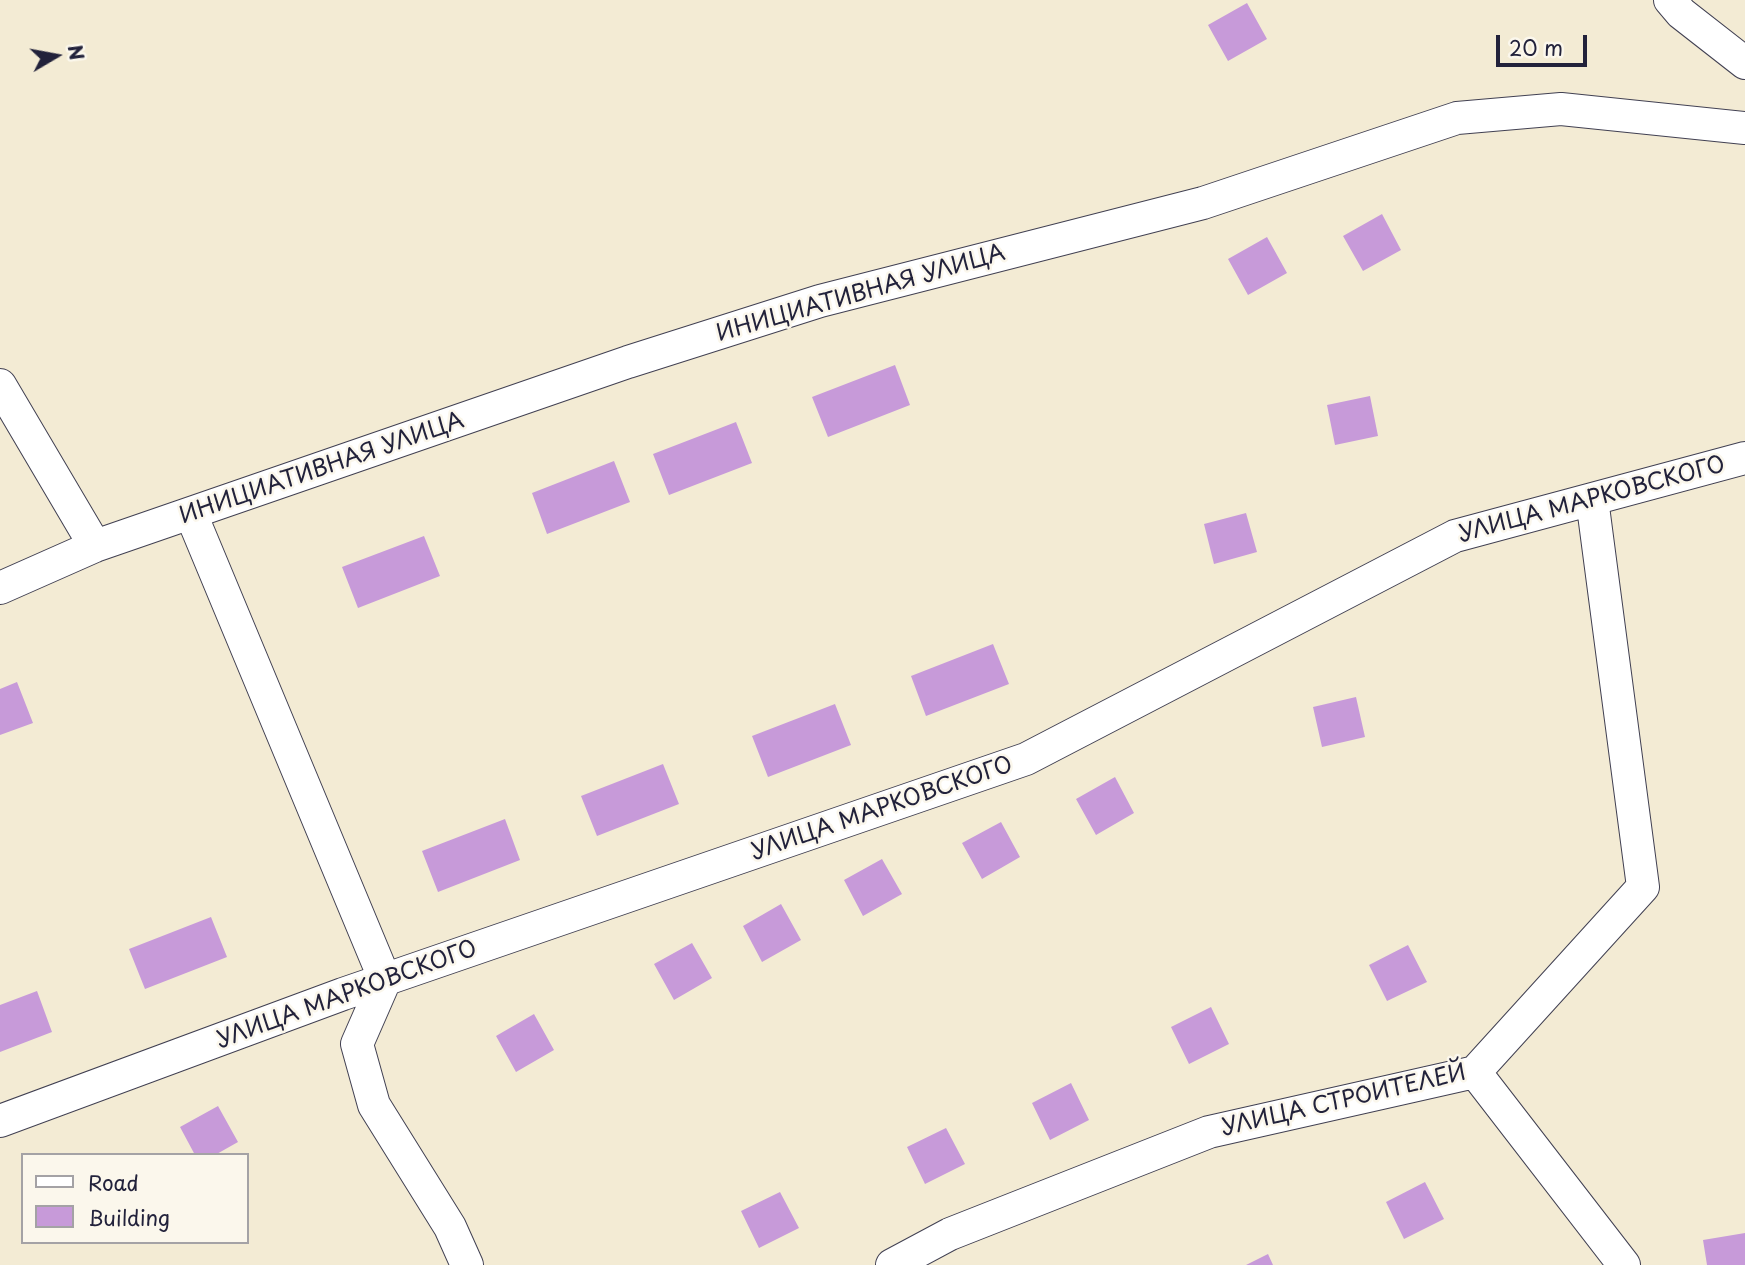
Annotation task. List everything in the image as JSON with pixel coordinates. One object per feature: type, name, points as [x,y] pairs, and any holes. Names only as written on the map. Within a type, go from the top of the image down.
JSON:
[{"type":"lane","points":[[1670,0],[1681,13],[1745,63]]},
{"type":"lane","name":"ИНИЦИАТИВНАЯ УЛИЦА","points":[[0,588],[95,546],[628,362],[833,298],[1203,203],[1457,118],[1561,109],[1745,128]]},
{"type":"lane","points":[[0,385],[95,546]]},
{"type":"lane","name":"УЛИЦА МАРКОВСКОГО","points":[[0,1121],[385,980],[1026,760],[1455,536],[1745,458]]},
{"type":"lane","name":"УЛИЦА СТРОИТЕЛЕЙ","points":[[892,1265],[950,1234],[1209,1132],[1475,1072],[1643,887],[1592,499]]},
{"type":"lane","points":[[191,514],[385,980],[357,1044],[374,1105],[450,1227],[467,1265]]},
{"type":"lane","points":[[1475,1072],[1624,1265]]},
{"type":"building","points":[[1247,3],[1267,39],[1228,61],[1208,25]]},
{"type":"building","points":[[1382,214],[1401,250],[1363,271],[1343,236]]},
{"type":"building","points":[[1267,237],[1287,273],[1248,295],[1228,259]]},
{"type":"building","points":[[895,365],[910,405],[828,437],[812,397]]},
{"type":"building","points":[[1370,396],[1378,436],[1335,445],[1327,405]]},
{"type":"building","points":[[736,422],[752,463],[669,495],[653,454]]},
{"type":"building","points":[[614,461],[630,502],[547,534],[532,493]]},
{"type":"building","points":[[1246,513],[1257,552],[1214,564],[1204,524]]},
{"type":"building","points":[[424,536],[440,576],[358,608],[342,567]]},
{"type":"building","points":[[993,644],[1009,684],[926,716],[911,676]]},
{"type":"building","points":[[17,682],[33,723],[0,735],[0,689]]},
{"type":"building","points":[[1356,697],[1365,737],[1322,747],[1313,707]]},
{"type":"building","points":[[835,704],[851,745],[768,777],[752,736]]},
{"type":"building","points":[[663,764],[679,804],[597,836],[581,796]]},
{"type":"building","points":[[1115,777],[1134,813],[1096,835],[1076,799]]},
{"type":"building","points":[[505,819],[520,860],[438,892],[422,851]]},
{"type":"building","points":[[1001,822],[1020,857],[982,879],[962,843]]},
{"type":"building","points":[[882,859],[902,894],[863,916],[844,880]]},
{"type":"building","points":[[781,904],[801,940],[762,962],[743,926]]},
{"type":"building","points":[[211,917],[227,957],[145,989],[129,949]]},
{"type":"building","points":[[692,943],[712,978],[674,1000],[654,964]]},
{"type":"building","points":[[1408,945],[1427,982],[1387,1001],[1369,965]]},
{"type":"building","points":[[37,991],[52,1032],[0,1052],[0,1005]]},
{"type":"building","points":[[1211,1007],[1229,1044],[1189,1064],[1171,1027]]},
{"type":"building","points":[[534,1014],[554,1050],[516,1072],[496,1036]]},
{"type":"building","points":[[1071,1083],[1089,1120],[1050,1140],[1032,1103]]},
{"type":"building","points":[[218,1106],[238,1142],[219,1153],[194,1153],[180,1127]]},
{"type":"building","points":[[946,1128],[965,1164],[925,1184],[907,1147]]},
{"type":"building","points":[[1425,1182],[1444,1219],[1404,1239],[1386,1202]]},
{"type":"building","points":[[780,1192],[799,1228],[759,1248],[741,1211]]},
{"type":"building","points":[[1745,1233],[1745,1265],[1707,1265],[1703,1240]]},
{"type":"building","points":[[1268,1254],[1273,1265],[1246,1265]]}]
